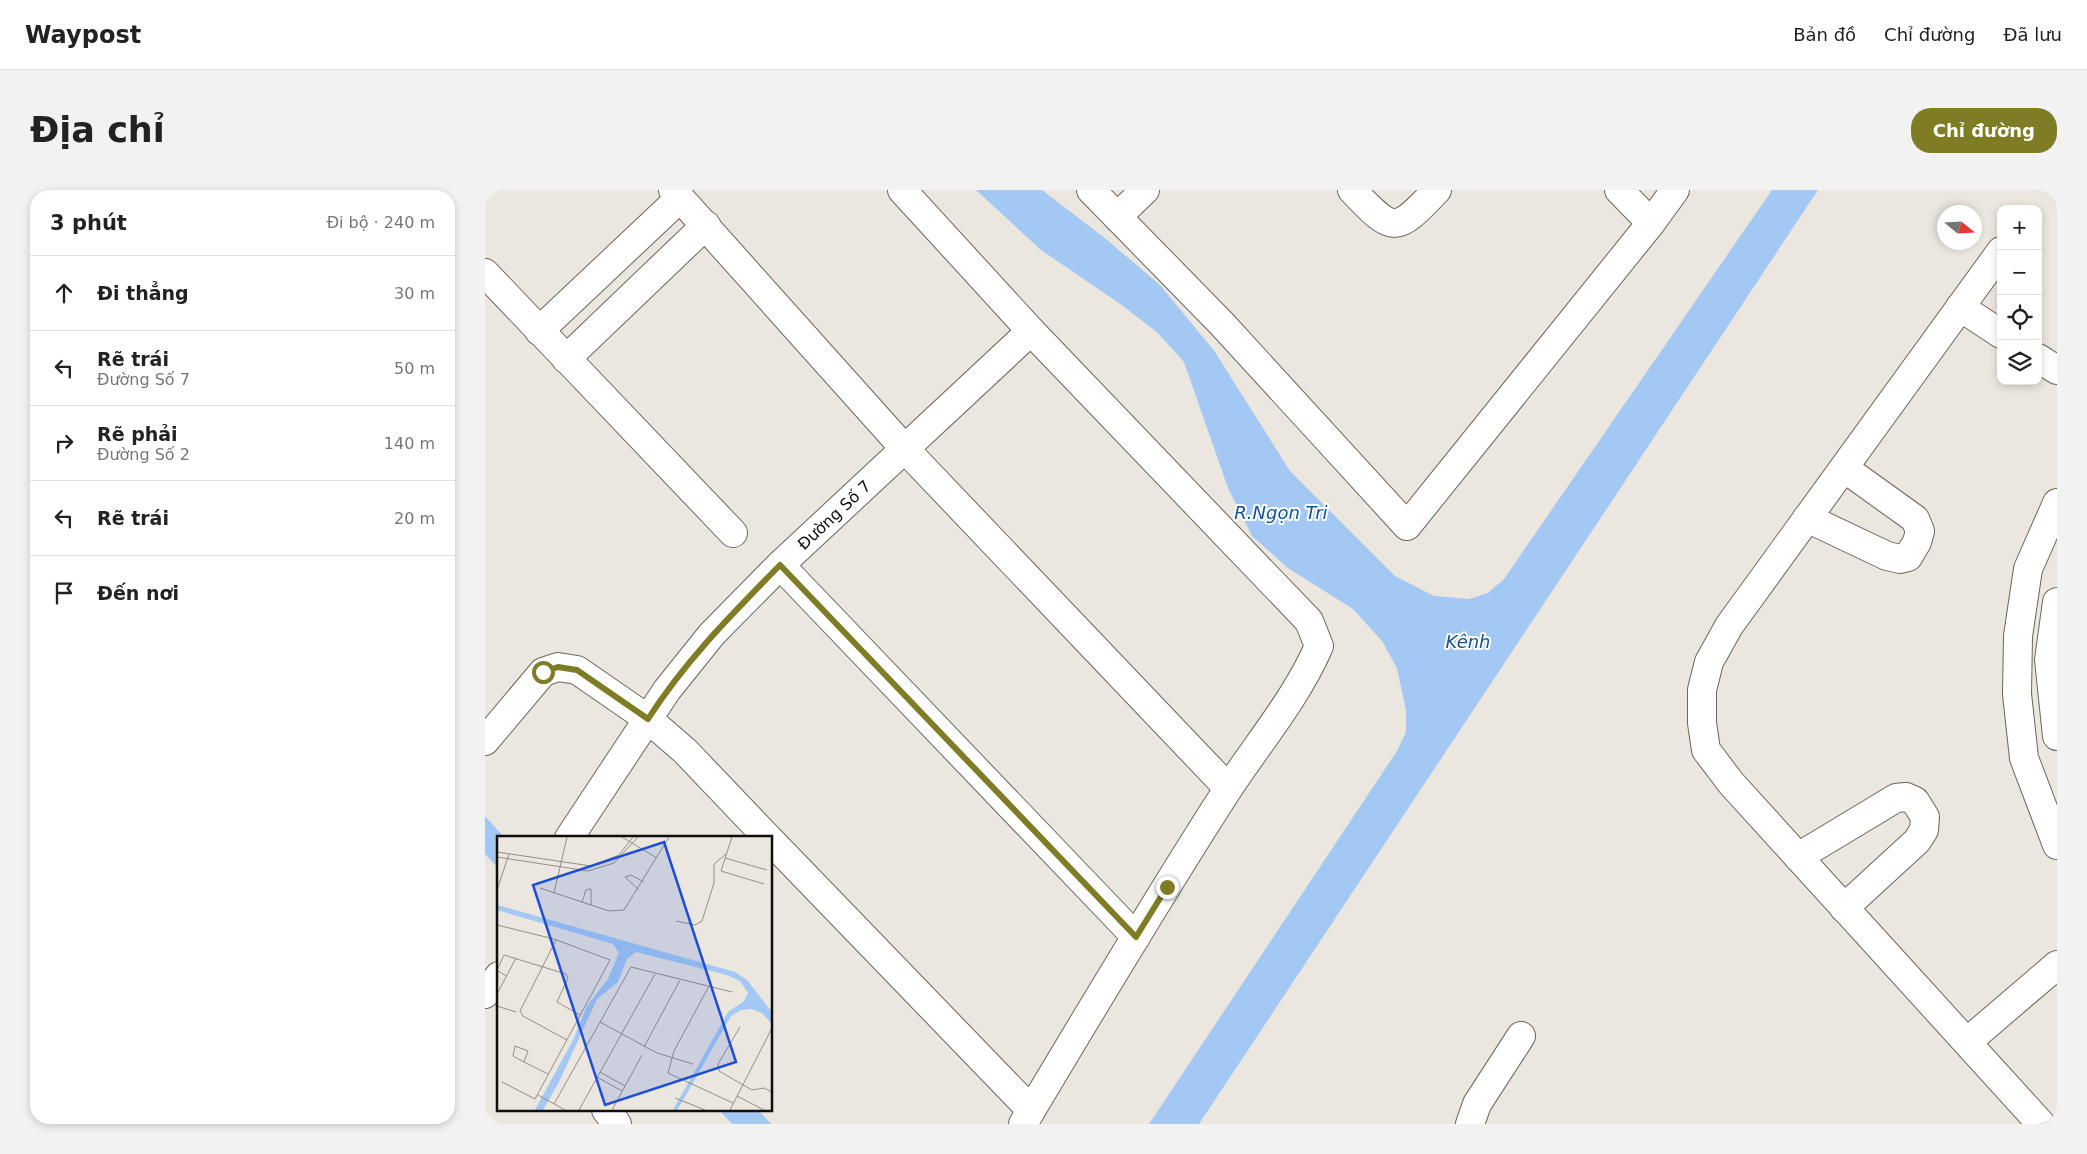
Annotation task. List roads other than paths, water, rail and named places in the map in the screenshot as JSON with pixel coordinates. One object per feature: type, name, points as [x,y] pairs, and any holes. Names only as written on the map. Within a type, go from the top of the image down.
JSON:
[{"type":"street","points":[[773,843],[1027,1117],[1228,788],[1309,670],[1319,646],[1309,621],[1031,331],[902,190]]},
{"type":"street","points":[[1091,190],[1222,324],[1407,526],[1651,223],[1675,190]]},
{"type":"street","points":[[1117,217],[1145,190]]},
{"type":"street","points":[[1352,190],[1382,220],[1389,223],[1398,223],[1413,214],[1437,190]]},
{"type":"street","points":[[1619,190],[1651,223]]},
{"type":"street","points":[[539,331],[677,194],[904,448],[1228,788]]},
{"type":"street","points":[[566,359],[705,225]]},
{"type":"street","points":[[1997,257],[1729,626],[1709,662],[1702,690],[1702,723],[1706,750],[1731,783],[2041,1124]]},
{"type":"street","points":[[485,273],[733,533]]},
{"type":"street","points":[[1960,307],[1997,331]]},
{"type":"street","name":"Đường Số 7","points":[[570,836],[667,690],[712,634],[780,565],[1031,331]]},
{"type":"street","points":[[2042,361],[2057,370]]},
{"type":"street","points":[[1807,518],[1887,556],[1899,559],[1908,557],[1917,542],[1919,531],[1915,519],[1844,468]]},
{"type":"street","points":[[2057,503],[2028,569],[2018,636],[2017,694],[2024,758],[2057,845]]},
{"type":"street","points":[[780,565],[1136,937]]},
{"type":"street","points":[[2057,602],[2049,660],[2057,736]]},
{"type":"street","points":[[485,740],[543,672],[558,667],[577,670],[648,719],[685,752],[766,836]]},
{"type":"street","points":[[1798,857],[1896,798],[1906,797],[1915,801],[1925,817],[1924,830],[1917,841],[1844,908]]},
{"type":"street","points":[[1967,1042],[2057,965]]},
{"type":"street","points":[[485,994],[497,979]]},
{"type":"street","points":[[1470,1124],[1477,1104],[1521,1036]]},
{"type":"street","points":[[607,1112],[617,1124]]},
{"type":"water","name":"Kênh","points":[[976,190],[1042,190],[1106,239],[1160,285],[1215,352],[1290,471],[1395,576],[1434,596],[1469,599],[1488,593],[1504,579],[1772,190],[1818,190],[1199,1124],[1149,1124],[1397,751],[1406,732],[1406,710],[1397,668],[1382,641],[1353,609],[1288,568],[1252,536],[1228,488],[1184,362],[1158,333],[1119,303],[1041,250]]},
{"type":"water","points":[[485,816],[503,836],[497,836],[497,867],[485,854]]},
{"type":"water","points":[[721,1112],[760,1112],[771,1124],[732,1124]]},
{"type":"water label","name":"R.Ngọn Tri","points":[[1281,513]]}]
